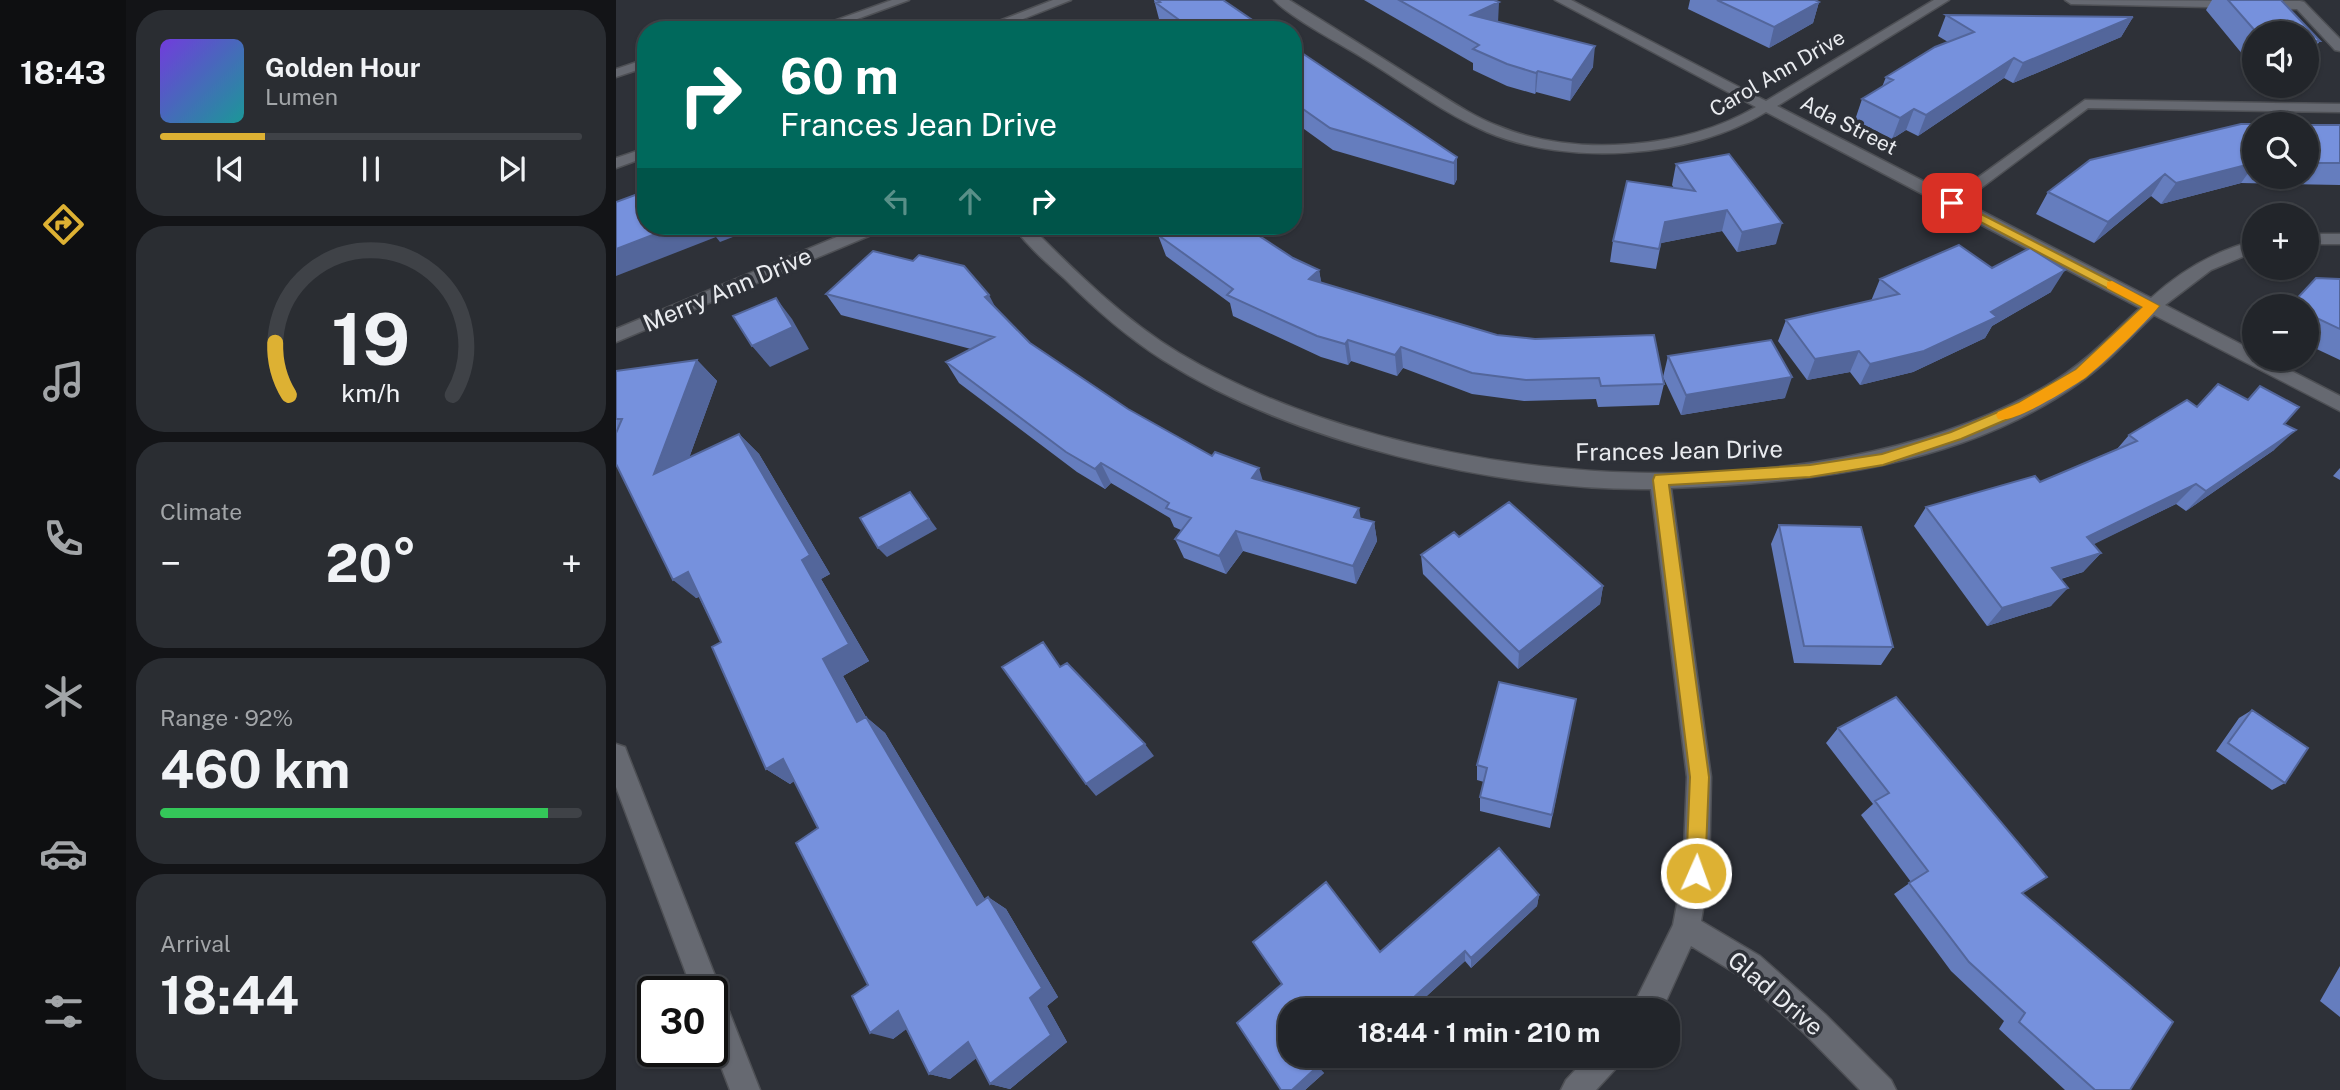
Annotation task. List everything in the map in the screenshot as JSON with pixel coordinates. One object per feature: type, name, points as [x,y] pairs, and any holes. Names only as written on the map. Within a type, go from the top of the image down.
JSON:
[{"type":"street","points":[[1007,21],[1065,0]]},
{"type":"street","name":"Carol Ann Drive","points":[[1280,0],[1459,112],[1494,130],[1535,141],[1579,148],[1614,149],[1669,145],[1709,135],[1742,121],[1943,0]]},
{"type":"street","name":"Ada Street","points":[[1562,0],[2340,404]]},
{"type":"street","points":[[2071,0],[2300,5],[2340,47]]},
{"type":"street","points":[[616,163],[637,155]]},
{"type":"street","name":"Merry Ann Drive","points":[[616,336],[856,235]]},
{"type":"street","name":"Frances Jean Drive","points":[[1030,235],[1079,284],[1135,333],[1193,369],[1260,402],[1337,431],[1422,454],[1512,471],[1606,480],[1660,480],[1810,471],[1883,459],[1956,435],[2024,407],[2081,373],[2152,306],[2206,264],[2242,250]]},
{"type":"street","points":[[2319,239],[2340,239]]},
{"type":"street","points":[[1653,998],[1686,927],[1696,873],[1699,777],[1660,480]]},
{"type":"street","points":[[616,755],[701,976]]},
{"type":"street","name":"Glad Drive","points":[[1686,927],[1750,966],[1815,1024],[1881,1090]]},
{"type":"street","points":[[728,1046],[745,1090]]},
{"type":"street","points":[[1576,1090],[1597,1068]]},
{"type":"lane","points":[[841,21],[904,0]]},
{"type":"lane","points":[[616,73],[637,66]]},
{"type":"lane","points":[[1952,203],[2085,104],[2340,108]]},
{"type":"building","points":[[1157,0],[1223,0],[1254,21],[1181,21],[1156,3],[1160,2]]},
{"type":"building","points":[[1399,0],[1494,0],[1499,2],[1471,15],[1595,46],[1572,80],[1538,71],[1536,73],[1473,49],[1479,45]]},
{"type":"building","points":[[1717,0],[1815,0],[1819,2],[1774,27]]},
{"type":"building","points":[[2228,0],[2281,0],[2301,21],[2246,21]]},
{"type":"building","points":[[1946,15],[2133,17],[2023,63],[2014,58],[1926,115],[1914,109],[1900,118],[1862,99],[1893,80],[1886,77],[1935,47],[1974,32]]},
{"type":"building","points":[[1302,53],[1457,157],[1454,163],[1330,128],[1302,108]]},
{"type":"building","points":[[2242,124],[2242,166],[2176,183],[2165,174],[2108,222],[2048,192],[2090,160]]},
{"type":"building","points":[[2319,125],[2340,125],[2340,163],[2319,163]]},
{"type":"building","points":[[1729,154],[1782,223],[1742,232],[1727,210],[1665,222],[1659,249],[1613,241],[1627,181],[1695,191],[1676,164]]},
{"type":"building","points":[[637,194],[637,235],[653,235],[616,249],[616,202]]},
{"type":"building","points":[[1158,235],[1258,235],[1293,258],[1319,270],[1309,279],[1497,335],[1535,339],[1654,335],[1664,384],[1601,386],[1599,378],[1526,380],[1472,373],[1401,347],[1395,355],[1348,340],[1345,344],[1317,336],[1227,295],[1233,289]]},
{"type":"building","points":[[1959,245],[1992,268],[2030,248],[2065,270],[1991,312],[1997,317],[1924,351],[1870,364],[1859,351],[1815,359],[1786,320],[1899,294],[1880,279]]},
{"type":"building","points":[[873,251],[913,261],[919,255],[964,266],[989,295],[985,297],[1030,343],[1128,409],[1212,456],[1215,452],[1259,468],[1252,478],[1359,508],[1354,517],[1374,522],[1353,566],[1236,531],[1219,556],[1175,539],[1191,518],[1166,508],[1169,503],[1101,463],[1095,469],[1066,452],[946,362],[994,337],[826,294]]},
{"type":"building","points":[[2319,278],[2340,279],[2340,329],[2319,319],[2319,294],[2301,294]]},
{"type":"building","points":[[776,298],[793,327],[752,346],[733,316]]},
{"type":"building","points":[[1771,340],[1792,377],[1686,395],[1668,356]]},
{"type":"building","points":[[697,360],[654,474],[739,434],[810,555],[802,560],[849,644],[823,659],[857,722],[866,717],[977,905],[988,897],[1042,988],[1030,998],[1051,1035],[990,1084],[968,1042],[929,1074],[898,1011],[870,1033],[852,996],[868,985],[796,843],[818,828],[783,759],[766,769],[712,647],[721,642],[688,572],[673,580],[616,464],[616,433],[622,419],[616,419],[616,371]]},
{"type":"building","points":[[2218,384],[2248,400],[2260,386],[2299,407],[2284,424],[2296,430],[2206,491],[2196,484],[2087,537],[2101,553],[2052,568],[2068,588],[2002,608],[1926,507],[2035,476],[2040,482],[2137,441],[2129,435],[2187,400],[2197,407]]},
{"type":"building","points":[[910,492],[929,519],[878,548],[860,518]]},
{"type":"building","points":[[1509,502],[1603,586],[1519,652],[1421,555],[1454,532],[1459,537]]},
{"type":"building","points":[[1779,525],[1861,527],[1893,647],[1804,646]]},
{"type":"building","points":[[1043,642],[1060,667],[1067,663],[1145,744],[1086,784],[1002,667]]},
{"type":"building","points":[[1499,682],[1576,699],[1552,815],[1480,797],[1487,768],[1477,765]]},
{"type":"building","points":[[1896,697],[2047,877],[2022,893],[2173,1022],[2130,1090],[2095,1090],[2019,1022],[2025,1013],[1969,962],[1909,883],[1928,871],[1875,801],[1889,793],[1838,728]]},
{"type":"building","points":[[2252,710],[2308,748],[2285,783],[2228,743]]},
{"type":"building","points":[[1499,848],[1539,895],[1471,958],[1465,951],[1415,998],[1278,998],[1278,1068],[1316,1068],[1292,1090],[1281,1090],[1237,1023],[1282,984],[1253,942],[1326,882],[1380,952]]},
{"type":"slow traffic","points":[[2003,415],[2024,407],[2081,373],[2152,306],[2112,285]]},
{"type":"route","points":[[1696,873],[1699,777],[1660,480],[1810,471],[1883,459],[1956,435],[2024,407],[2081,373],[2152,306],[1952,203]]}]
